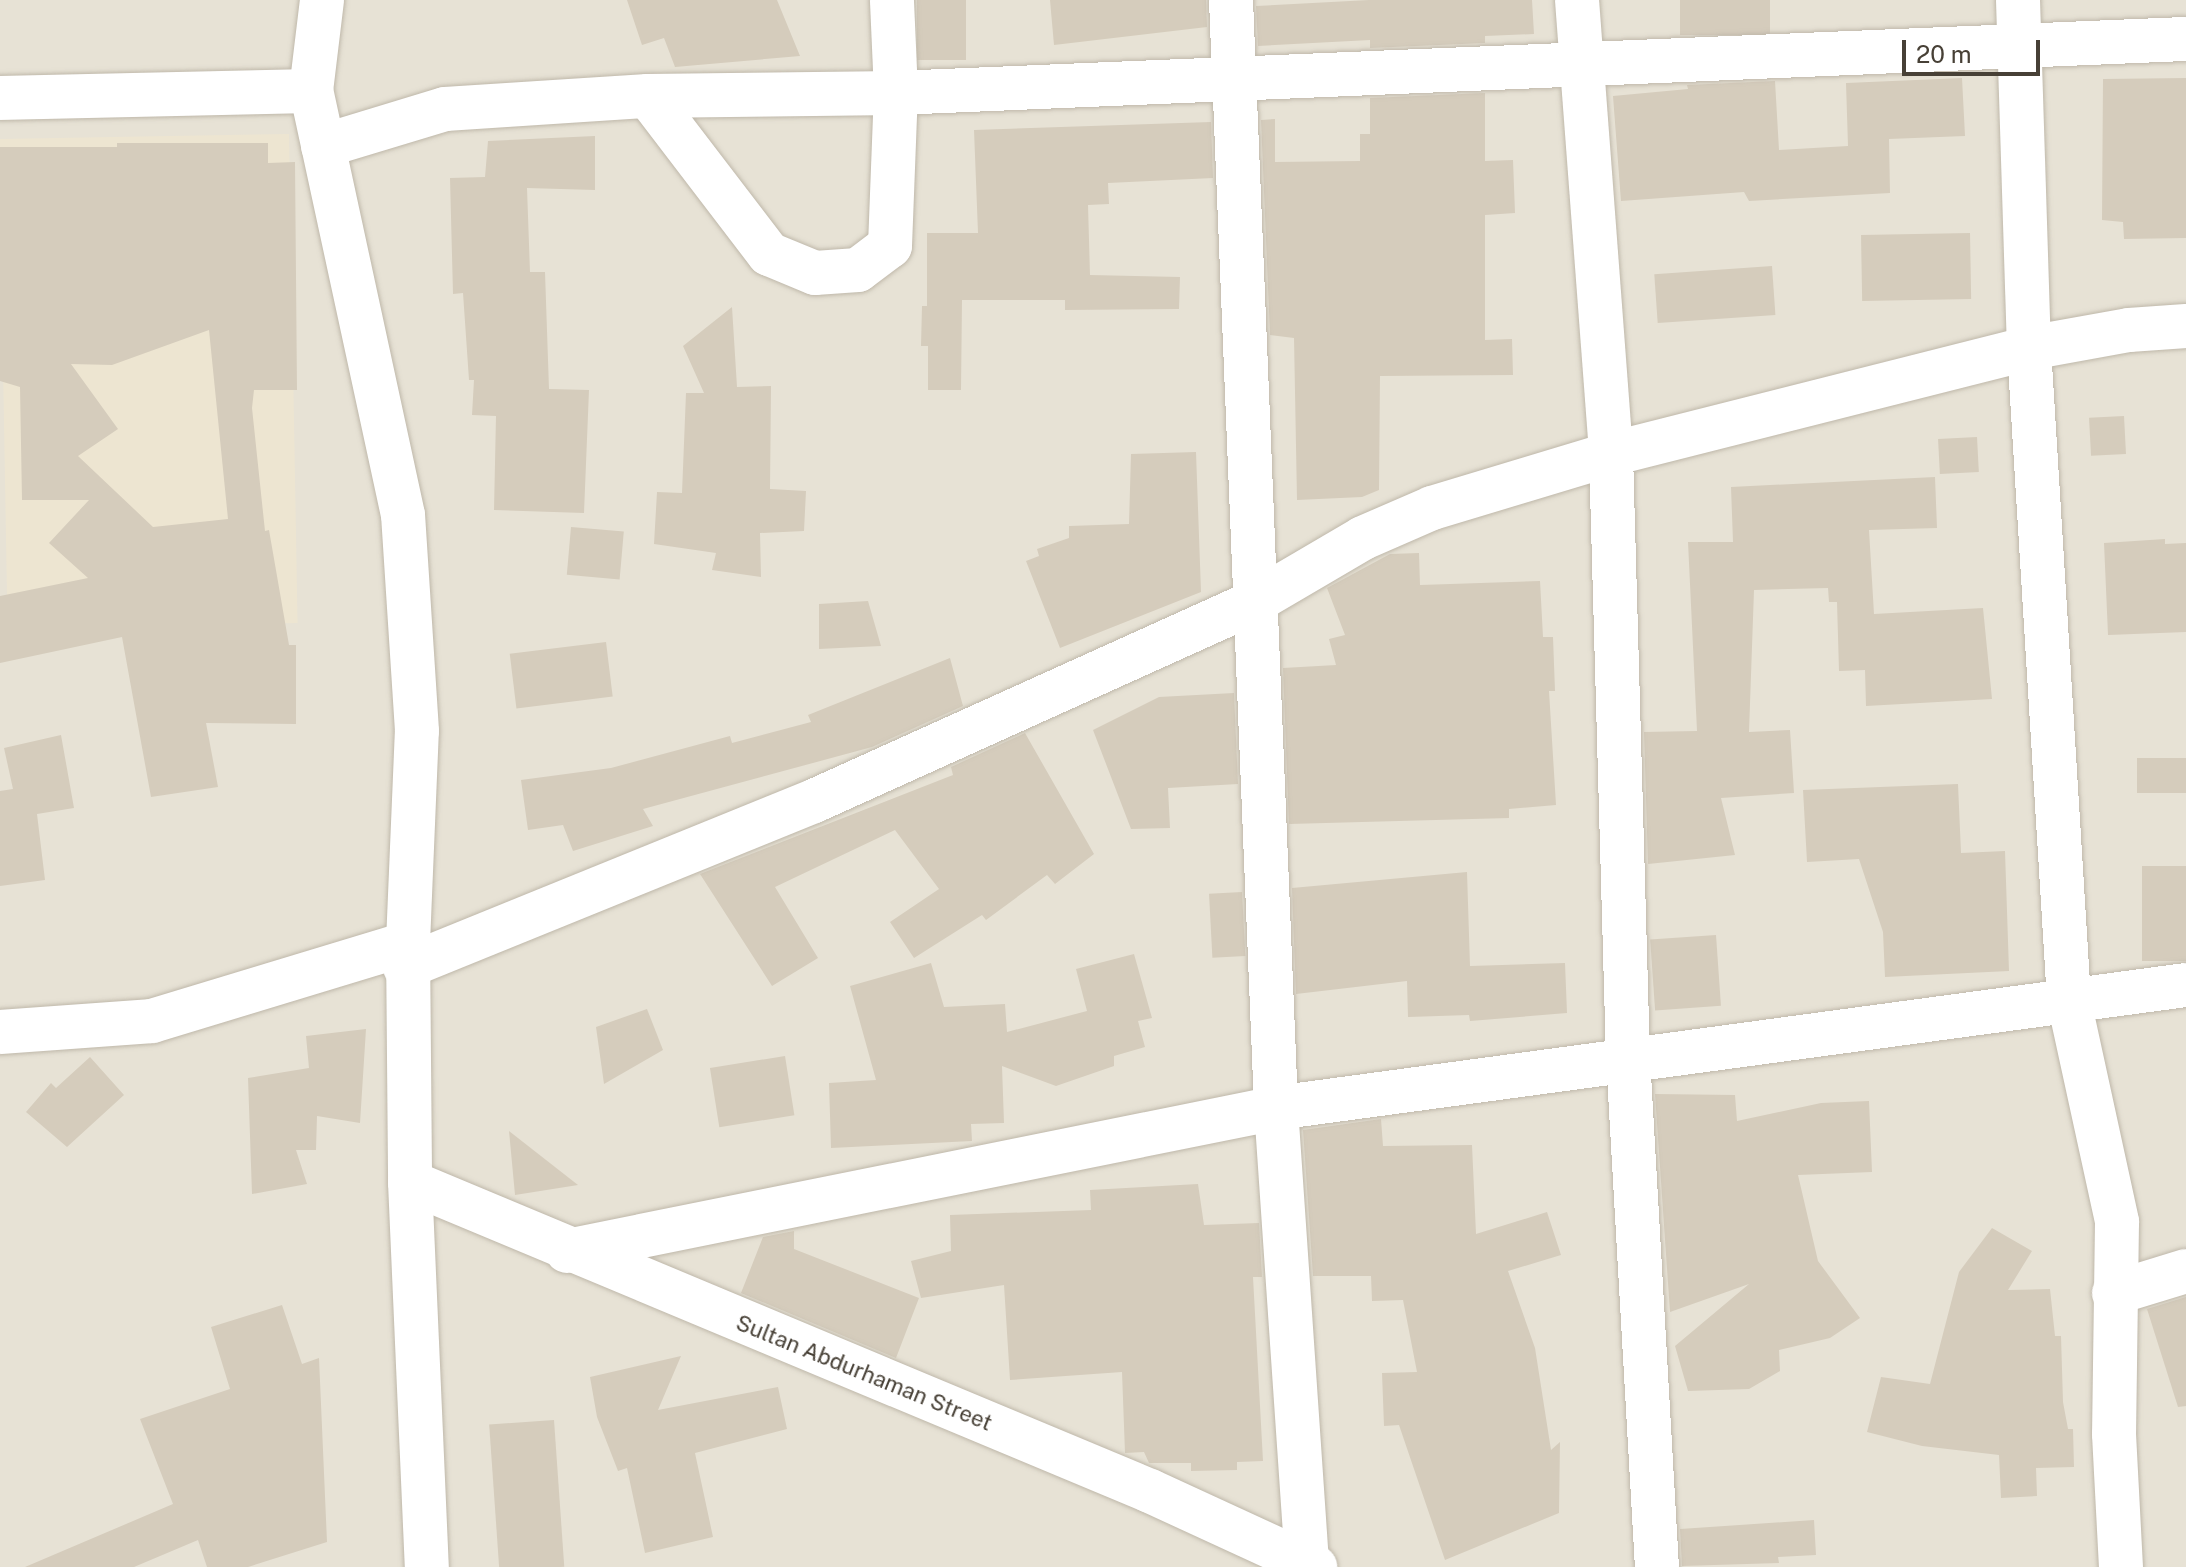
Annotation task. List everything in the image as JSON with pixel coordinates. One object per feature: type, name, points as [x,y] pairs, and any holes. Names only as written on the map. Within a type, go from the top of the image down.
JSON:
[{"type":"street","points":[[322,0],[311,91],[403,515],[417,731],[407,955],[410,1182],[427,1567]]},
{"type":"street","points":[[648,96],[769,254],[815,273],[858,270],[890,246],[896,93],[892,0]]},
{"type":"street","points":[[1231,0],[1276,1108],[1307,1565]]},
{"type":"street","points":[[1577,0],[1611,454],[1628,1057],[1657,1567]]},
{"type":"street","points":[[2018,0],[2029,348],[2069,1001],[2117,1222],[2114,1293],[2121,1567]]},
{"type":"street","points":[[323,146],[445,109],[648,96],[896,93],[2186,39]]},
{"type":"street","points":[[0,98],[311,91]]},
{"type":"street","points":[[0,1032],[152,1021],[407,955],[814,801],[1254,602],[1363,538],[1432,508],[1611,454],[2029,348],[2186,326]]},
{"type":"street","points":[[567,1251],[1276,1108],[1628,1057],[2186,985]]},
{"type":"street","name":"Sultan Abdurhaman Street","points":[[410,1182],[1307,1565]]},
{"type":"street","points":[[2114,1293],[2186,1271]]},
{"type":"shaded area","points":[[0,0],[2186,0],[2186,1567],[0,1567]]},
{"type":"shaded area","points":[[289,134],[298,623],[8,628],[0,139]]},
{"type":"building","points":[[627,0],[777,0],[800,56],[675,67],[664,38],[642,45]]},
{"type":"building","points":[[917,0],[966,0],[966,60],[917,60]]},
{"type":"building","points":[[1050,0],[1206,0],[1207,27],[1054,45]]},
{"type":"building","points":[[1369,0],[1532,0],[1534,34],[1485,36],[1485,43],[1370,48],[1370,40],[1258,46],[1256,6]]},
{"type":"building","points":[[1680,0],[1770,0],[1770,35],[1680,35]]},
{"type":"building","points":[[1962,78],[1965,136],[1889,139],[1890,193],[1749,201],[1744,192],[1621,201],[1613,96],[1688,89],[1687,85],[1775,81],[1779,150],[1848,146],[1846,83]]},
{"type":"building","points":[[2186,78],[2186,238],[2124,239],[2123,222],[2102,220],[2103,79]]},
{"type":"building","points":[[1485,93],[1485,161],[1513,160],[1515,213],[1485,215],[1485,340],[1512,339],[1513,375],[1380,376],[1379,490],[1362,497],[1297,500],[1294,338],[1270,335],[1261,120],[1275,119],[1275,162],[1360,161],[1360,134],[1370,134],[1370,98]]},
{"type":"building","points":[[1211,122],[1213,178],[1108,183],[1109,204],[1088,205],[1090,275],[1180,277],[1179,309],[1065,310],[1065,300],[962,300],[961,390],[928,390],[928,346],[921,346],[922,306],[927,306],[927,233],[978,233],[974,130]]},
{"type":"building","points":[[595,136],[595,190],[527,188],[530,272],[545,272],[549,389],[589,390],[584,513],[494,510],[496,416],[472,415],[474,380],[469,380],[463,293],[453,294],[450,178],[485,177],[488,141]]},
{"type":"building","points":[[117,143],[268,143],[268,163],[295,162],[297,390],[254,390],[252,408],[265,531],[269,530],[289,645],[296,645],[296,724],[206,723],[218,787],[151,797],[122,637],[0,663],[0,596],[88,578],[49,543],[89,500],[22,500],[20,387],[0,381],[0,147],[117,147]],"holes":[[[209,330],[228,519],[153,527],[78,456],[118,429],[71,364],[112,365]]]},
{"type":"building","points":[[1970,233],[1971,299],[1862,301],[1861,235]]},
{"type":"building","points":[[1772,266],[1775,315],[1658,323],[1654,274]]},
{"type":"building","points":[[732,307],[737,387],[771,386],[770,489],[806,491],[804,531],[760,533],[761,577],[712,570],[716,553],[654,544],[657,492],[682,493],[686,393],[704,393],[683,346]]},
{"type":"building","points":[[2124,416],[2126,454],[2091,456],[2089,418]]},
{"type":"building","points":[[1977,437],[1979,472],[1940,474],[1938,439]]},
{"type":"building","points":[[1196,452],[1201,592],[1060,648],[1026,561],[1039,556],[1037,549],[1069,538],[1069,526],[1129,524],[1131,454]]},
{"type":"building","points":[[1935,477],[1937,528],[1869,530],[1874,614],[1983,608],[1992,699],[1866,706],[1865,670],[1839,671],[1837,602],[1829,602],[1828,588],[1754,590],[1749,732],[1790,730],[1794,793],[1721,798],[1735,855],[1648,864],[1644,732],[1697,731],[1688,542],[1733,542],[1731,487]]},
{"type":"building","points":[[571,527],[624,532],[620,579],[567,575]]},
{"type":"building","points":[[2165,539],[2165,544],[2186,543],[2186,632],[2108,635],[2104,543]]},
{"type":"building","points":[[1419,553],[1420,585],[1540,581],[1543,637],[1553,637],[1555,691],[1549,691],[1556,805],[1509,809],[1509,818],[1289,824],[1283,668],[1336,665],[1329,639],[1345,635],[1327,588],[1390,554]]},
{"type":"building","points":[[868,601],[881,646],[819,649],[819,604]]},
{"type":"building","points":[[606,642],[613,697],[516,708],[510,654]]},
{"type":"building","points":[[950,658],[963,706],[872,747],[643,809],[653,826],[573,851],[563,825],[528,830],[521,780],[611,768],[730,736],[732,743],[811,722],[808,715]]},
{"type":"building","points":[[1234,693],[1238,784],[1168,788],[1170,828],[1131,829],[1093,730],[1159,697]]},
{"type":"building","points":[[1025,733],[1094,854],[1055,884],[1047,875],[986,920],[982,915],[914,958],[890,922],[939,889],[895,830],[775,887],[818,958],[772,986],[700,874],[953,775],[951,767]]},
{"type":"building","points":[[61,735],[74,808],[37,814],[45,880],[0,886],[0,791],[13,789],[4,748]]},
{"type":"building","points":[[2137,758],[2186,758],[2186,793],[2137,793]]},
{"type":"building","points":[[1958,784],[1961,853],[2005,851],[2009,971],[1885,977],[1883,932],[1859,859],[1807,862],[1803,790]]},
{"type":"building","points":[[2142,866],[2186,866],[2186,961],[2142,961]]},
{"type":"building","points":[[1467,872],[1470,966],[1565,963],[1567,1013],[1470,1021],[1469,1015],[1408,1017],[1407,981],[1296,994],[1292,888]]},
{"type":"building","points":[[1242,892],[1245,956],[1212,958],[1209,894]]},
{"type":"building","points":[[1716,935],[1721,1006],[1655,1010],[1650,940]]},
{"type":"building","points":[[1134,954],[1152,1018],[1138,1021],[1145,1047],[1114,1056],[1114,1066],[1056,1086],[1002,1066],[1004,1123],[971,1124],[972,1141],[831,1148],[829,1083],[876,1080],[850,986],[931,963],[944,1007],[1005,1004],[1007,1032],[1087,1011],[1076,969]]},
{"type":"building","points":[[647,1009],[663,1050],[604,1084],[596,1027]]},
{"type":"building","points":[[366,1029],[360,1123],[317,1116],[316,1150],[296,1150],[307,1184],[252,1194],[248,1078],[309,1068],[306,1036]]},
{"type":"building","points":[[785,1056],[794,1115],[719,1127],[710,1068]]},
{"type":"building","points":[[90,1057],[124,1095],[67,1147],[26,1112],[51,1083],[56,1088]]},
{"type":"building","points":[[1655,1094],[1735,1095],[1737,1121],[1821,1103],[1869,1101],[1872,1172],[1798,1175],[1818,1261],[1860,1318],[1830,1338],[1779,1350],[1780,1371],[1749,1389],[1688,1391],[1675,1346],[1749,1284],[1670,1312]]},
{"type":"building","points":[[1381,1119],[1383,1146],[1472,1145],[1476,1234],[1547,1212],[1561,1255],[1508,1271],[1535,1348],[1551,1450],[1560,1442],[1559,1513],[1445,1560],[1399,1425],[1384,1426],[1382,1373],[1417,1372],[1403,1300],[1372,1301],[1371,1276],[1313,1276],[1303,1130]]},
{"type":"building","points":[[509,1131],[578,1185],[515,1195]]},
{"type":"building","points":[[1198,1184],[1204,1225],[1259,1223],[1262,1277],[1253,1277],[1263,1461],[1237,1462],[1237,1470],[1191,1471],[1191,1463],[1149,1463],[1144,1452],[1125,1453],[1122,1372],[1010,1380],[1004,1285],[921,1298],[911,1261],[951,1251],[950,1215],[1091,1210],[1090,1190]]},
{"type":"building","points":[[1992,1228],[2032,1251],[2008,1290],[2050,1289],[2055,1336],[2061,1336],[2063,1402],[2068,1429],[2073,1429],[2074,1467],[2036,1468],[2037,1496],[2001,1498],[1999,1455],[1922,1446],[1867,1432],[1881,1377],[1930,1384],[1959,1272]]},
{"type":"building","points":[[794,1231],[794,1249],[919,1298],[896,1358],[741,1293],[763,1237]]},
{"type":"building","points":[[2186,1297],[2186,1406],[2178,1407],[2147,1309]]},
{"type":"building","points":[[282,1305],[302,1364],[319,1358],[327,1542],[248,1567],[207,1567],[198,1540],[134,1567],[25,1567],[173,1504],[140,1419],[230,1389],[211,1327]]},
{"type":"building","points":[[681,1356],[658,1410],[778,1387],[787,1429],[695,1453],[713,1537],[645,1553],[627,1468],[618,1471],[597,1417],[590,1377]]},
{"type":"building","points":[[554,1420],[564,1567],[499,1567],[489,1425]]},
{"type":"building","points":[[1814,1520],[1816,1555],[1778,1557],[1779,1563],[1682,1566],[1680,1529]]}]
